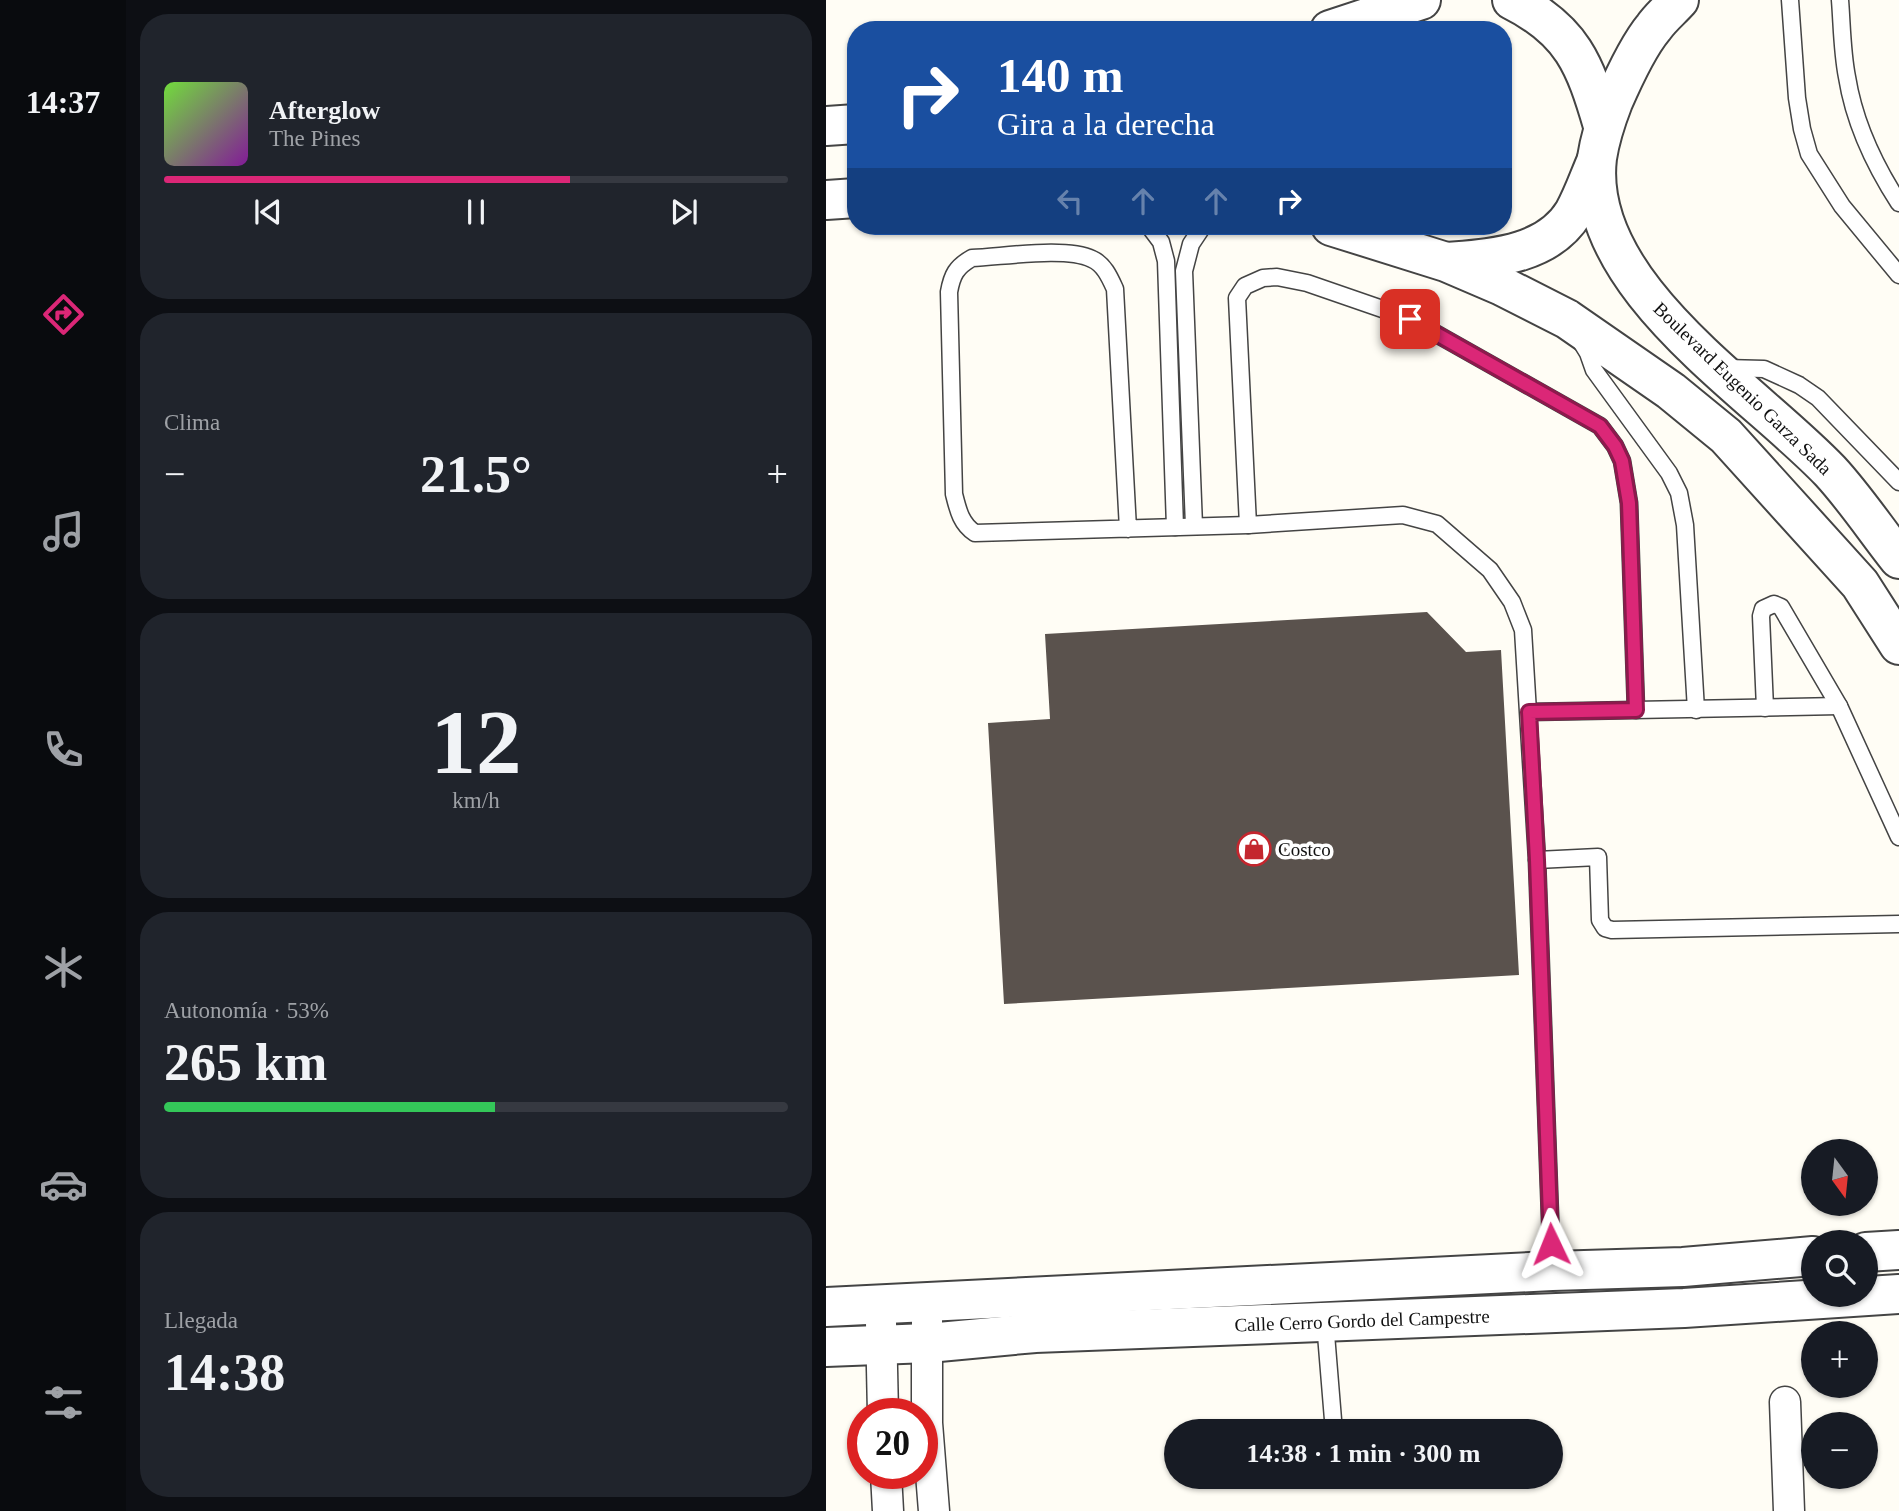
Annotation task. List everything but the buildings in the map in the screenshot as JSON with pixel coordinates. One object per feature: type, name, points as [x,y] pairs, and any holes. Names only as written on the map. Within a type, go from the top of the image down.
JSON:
[{"type":"street","points":[[1375,21],[1421,0]]},
{"type":"street","points":[[1511,0],[1535,12],[1561,33],[1578,57],[1590,82],[1600,142]]},
{"type":"street","points":[[1446,262],[1494,258],[1516,253],[1540,243],[1560,230],[1573,212],[1621,84],[1652,29],[1679,0]]},
{"type":"street","points":[[826,126],[847,125]]},
{"type":"street","name":"Boulevard Eugenio Garza Sada","points":[[1600,142],[1598,185],[1602,209],[1613,241],[1634,279],[1665,317],[1717,368],[1830,471],[1899,559]]},
{"type":"street","points":[[826,200],[847,199]]},
{"type":"street","points":[[1379,235],[1502,286],[1567,319],[1671,391],[1726,436],[1860,584],[1899,645]]},
{"type":"street","points":[[1878,1251],[1899,1250]]},
{"type":"street","name":"Calle Cerro Gordo del Campestre","points":[[826,1307],[1552,1271],[1683,1267],[1801,1257]]},
{"type":"street","name":"Calle Cerro Gordo del Campestre","points":[[826,1347],[928,1343],[1035,1333],[1684,1308],[1899,1294]]},
{"type":"street","points":[[927,1303],[928,1423],[934,1511]]},
{"type":"street","points":[[879,1305],[883,1345],[883,1398]]},
{"type":"street","points":[[1785,1402],[1789,1511]]},
{"type":"street","points":[[887,1489],[888,1511]]},
{"type":"lane","points":[[1790,0],[1797,98],[1809,154],[1842,206],[1899,275]]},
{"type":"lane","points":[[1840,0],[1847,77],[1854,104],[1868,145],[1899,203]]},
{"type":"lane","points":[[1156,235],[1161,242],[1166,261],[1175,527]]},
{"type":"lane","points":[[1194,526],[1184,271],[1191,244],[1197,235]]},
{"type":"lane","points":[[1128,529],[1115,289],[1106,271],[1093,259],[1065,253],[972,258],[961,264],[953,275],[949,292],[954,494],[964,523],[975,533],[1128,529],[1194,526],[1248,525],[1403,515],[1437,524],[1490,570],[1512,602],[1523,630],[1529,712],[1552,1271]]},
{"type":"lane","points":[[1248,525],[1237,298],[1245,286],[1263,278],[1277,277],[1307,284],[1410,319],[1600,426],[1615,446],[1622,461],[1629,503],[1636,710]]},
{"type":"lane","points":[[1567,319],[1588,353],[1594,370],[1669,473],[1679,493],[1685,525],[1696,710]]},
{"type":"lane","points":[[1717,368],[1764,369],[1799,385],[1818,398],[1899,482]]},
{"type":"lane","points":[[1765,709],[1761,616],[1763,609],[1774,604],[1781,607],[1839,706],[1899,837]]},
{"type":"lane","points":[[1529,712],[1839,706]]},
{"type":"lane","points":[[1537,860],[1598,857],[1600,920],[1605,928],[1612,930],[1899,924]]},
{"type":"lane","points":[[1325,1320],[1333,1419]]},
{"type":"place","name":"Costco","points":[[1254,849]]},
{"type":"route","points":[[1410,319],[1600,426],[1622,461],[1629,503],[1636,710],[1529,712],[1551,1244]]}]
